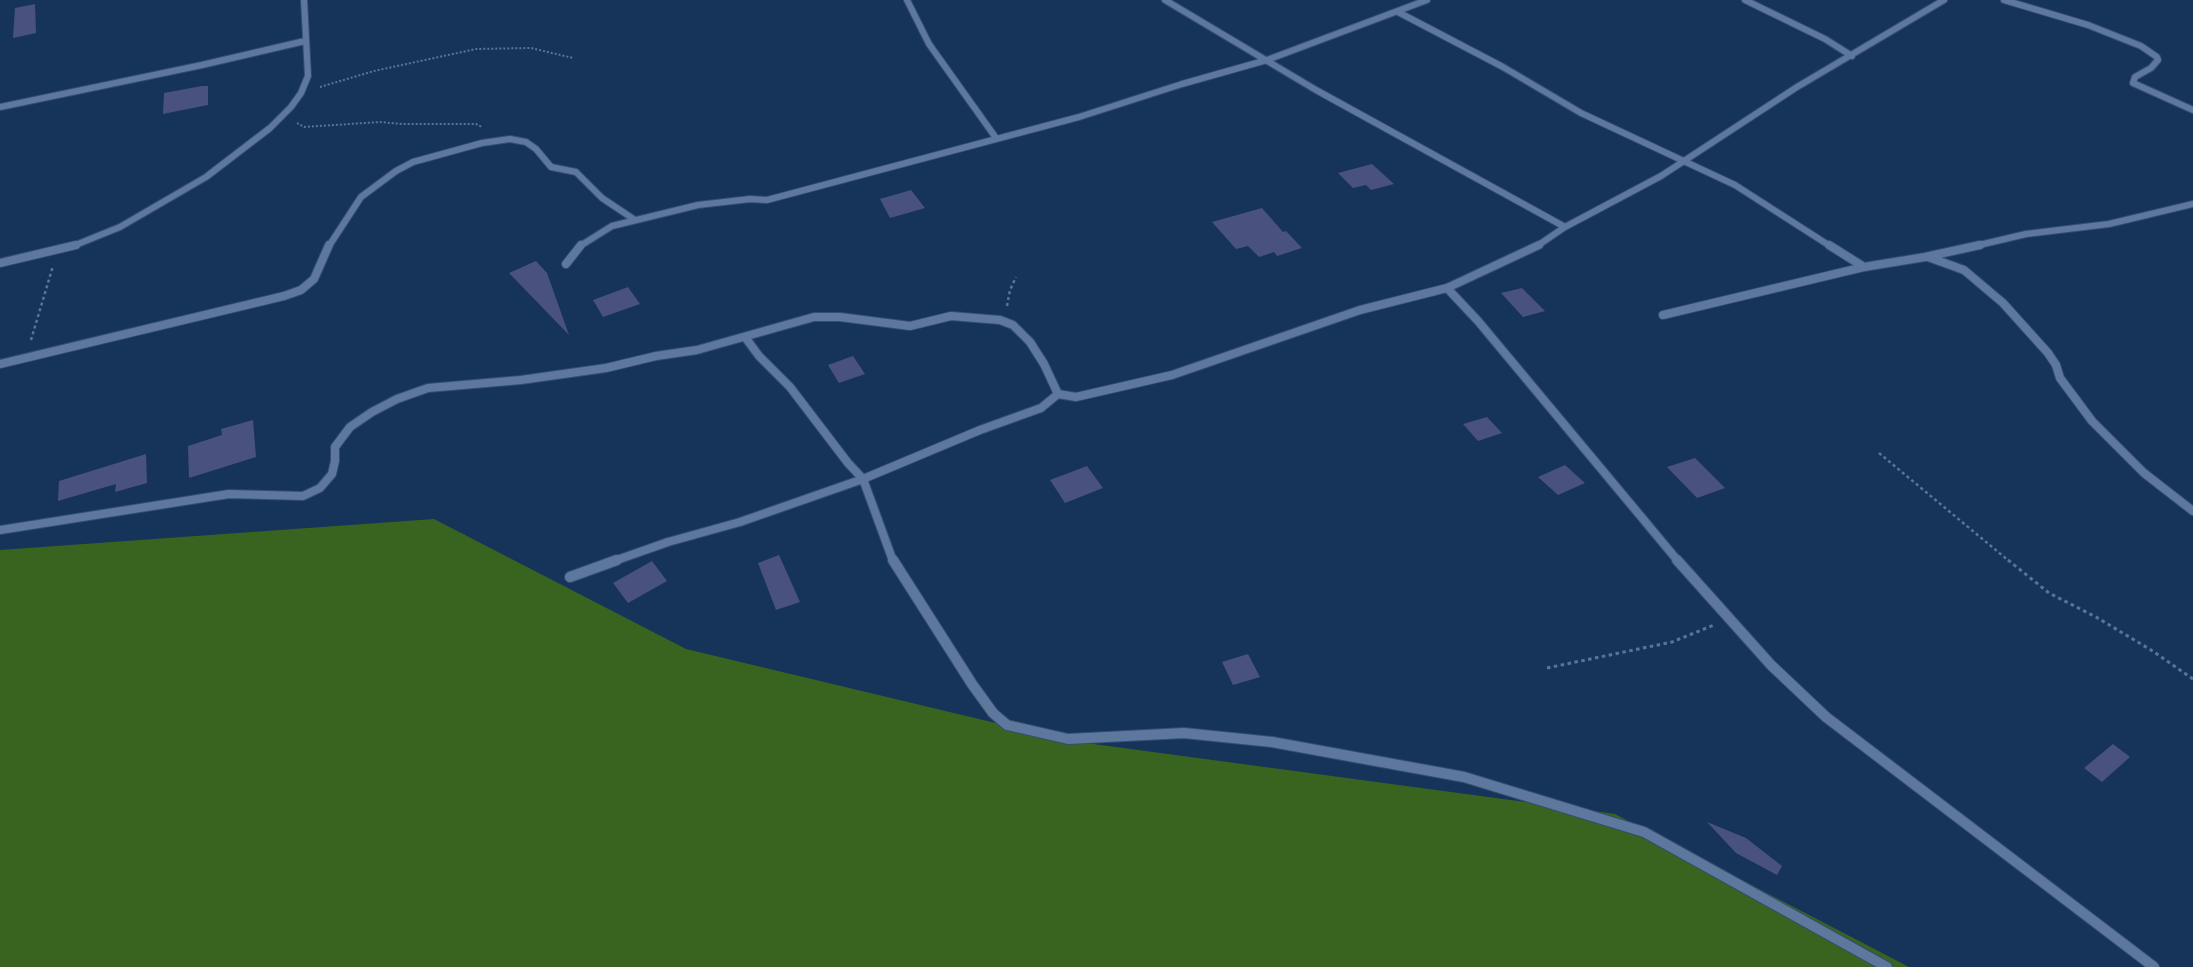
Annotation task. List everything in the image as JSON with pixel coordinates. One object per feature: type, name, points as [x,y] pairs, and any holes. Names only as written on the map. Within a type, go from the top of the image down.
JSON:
[{"type":"street","points":[[0,263],[58,250],[87,241],[120,227],[160,205],[206,176],[270,128],[301,93],[308,76],[310,66],[305,41],[304,0]]},
{"type":"street","points":[[907,0],[929,44],[996,138]]},
{"type":"street","points":[[1165,0],[1316,90],[1565,227]]},
{"type":"street","points":[[566,264],[576,249],[589,239],[612,226],[705,204],[750,199],[767,200],[1102,110],[1154,92],[1267,60],[1427,0]]},
{"type":"street","points":[[1745,0],[1826,39],[1852,56]]},
{"type":"street","points":[[570,577],[680,538],[740,522],[863,479],[980,430],[1040,408],[1058,394],[1076,397],[1172,374],[1245,351],[1360,310],[1447,288],[1536,247],[1565,227],[1660,176],[1797,86],[1852,56],[1944,0]]},
{"type":"street","points":[[2004,0],[2088,25],[2141,46],[2157,57],[2158,60],[2151,68],[2135,77],[2133,83],[2139,88],[2193,110]]},
{"type":"street","points":[[1398,12],[1503,67],[1557,100],[1648,142],[1682,161],[1736,185],[1864,267]]},
{"type":"street","points":[[0,107],[305,41]]},
{"type":"street","points":[[0,364],[284,296],[301,290],[314,279],[325,251],[361,197],[380,182],[413,162],[482,143],[510,139],[526,142],[536,149],[553,168],[576,172],[602,198],[635,220]]},
{"type":"street","points":[[1663,315],[1864,267],[1925,257],[2026,234],[2116,222],[2193,204]]},
{"type":"street","points":[[1925,257],[1938,259],[1964,270],[2003,303],[2029,330],[2048,353],[2056,365],[2060,378],[2092,421],[2144,473],[2193,511]]},
{"type":"street","points":[[1447,288],[1483,327],[1652,532],[1771,665],[1826,717],[2154,967]]},
{"type":"street","points":[[0,530],[229,494],[302,496],[320,488],[328,481],[332,474],[335,461],[335,447],[350,427],[372,412],[397,399],[428,388],[521,380],[606,368],[656,356],[698,350],[801,319],[828,316],[910,326],[951,316],[976,316],[1007,322],[1030,342],[1044,364],[1058,394]]},
{"type":"street","points":[[745,337],[759,356],[772,367],[790,387],[848,463],[863,479],[893,561],[900,573],[972,684],[994,713],[1007,725],[1068,739],[1184,733],[1272,742],[1464,777],[1644,832],[1887,967]]},
{"type":"path","points":[[301,93],[374,71],[476,49],[531,48],[573,58]]},
{"type":"path","points":[[282,116],[304,126],[380,122],[402,124],[476,124],[510,139]]},
{"type":"path","points":[[26,358],[58,250]]},
{"type":"path","points":[[1007,322],[1010,325],[1006,312],[1007,301],[1016,277]]},
{"type":"path","points":[[1880,453],[1966,526],[2049,593],[2096,617],[2151,650],[2193,679]]},
{"type":"path","points":[[1547,668],[1621,654],[1672,642],[1729,619]]},
{"type":"green space","points":[[434,519],[686,649],[1071,741],[1615,814],[1909,967],[0,967],[0,550]]},
{"type":"building","points":[[35,4],[36,33],[13,38],[15,8]]},
{"type":"building","points":[[208,86],[208,105],[163,114],[164,93]]},
{"type":"building","points":[[1372,164],[1394,184],[1371,190],[1366,185],[1353,188],[1338,173]]},
{"type":"building","points":[[911,190],[925,208],[890,218],[880,199]]},
{"type":"building","points":[[1262,208],[1283,232],[1286,231],[1302,248],[1277,256],[1274,252],[1259,257],[1248,246],[1236,249],[1212,222]]},
{"type":"building","points":[[536,261],[547,273],[569,335],[509,273]]},
{"type":"building","points":[[628,287],[640,304],[603,317],[593,300]]},
{"type":"building","points":[[1522,288],[1545,311],[1523,317],[1501,293]]},
{"type":"building","points":[[853,356],[865,374],[839,383],[828,365]]},
{"type":"building","points":[[1487,417],[1502,433],[1478,441],[1463,424]]},
{"type":"building","points":[[253,420],[256,457],[189,478],[188,446],[222,435],[221,429]]},
{"type":"building","points":[[146,454],[147,483],[115,492],[116,484],[58,501],[59,481]]},
{"type":"building","points":[[1695,458],[1725,488],[1697,498],[1667,467]]},
{"type":"building","points":[[1565,465],[1585,483],[1558,495],[1538,477]]},
{"type":"building","points":[[1087,466],[1103,488],[1065,503],[1050,480]]},
{"type":"building","points":[[779,555],[800,602],[776,610],[758,563]]},
{"type":"building","points":[[652,561],[667,581],[628,603],[613,583]]},
{"type":"building","points":[[1248,654],[1260,677],[1233,685],[1222,662]]},
{"type":"building","points":[[2113,744],[2130,757],[2102,782],[2084,768]]},
{"type":"building","points":[[1707,822],[1746,838],[1782,866],[1777,875],[1736,853]]}]
